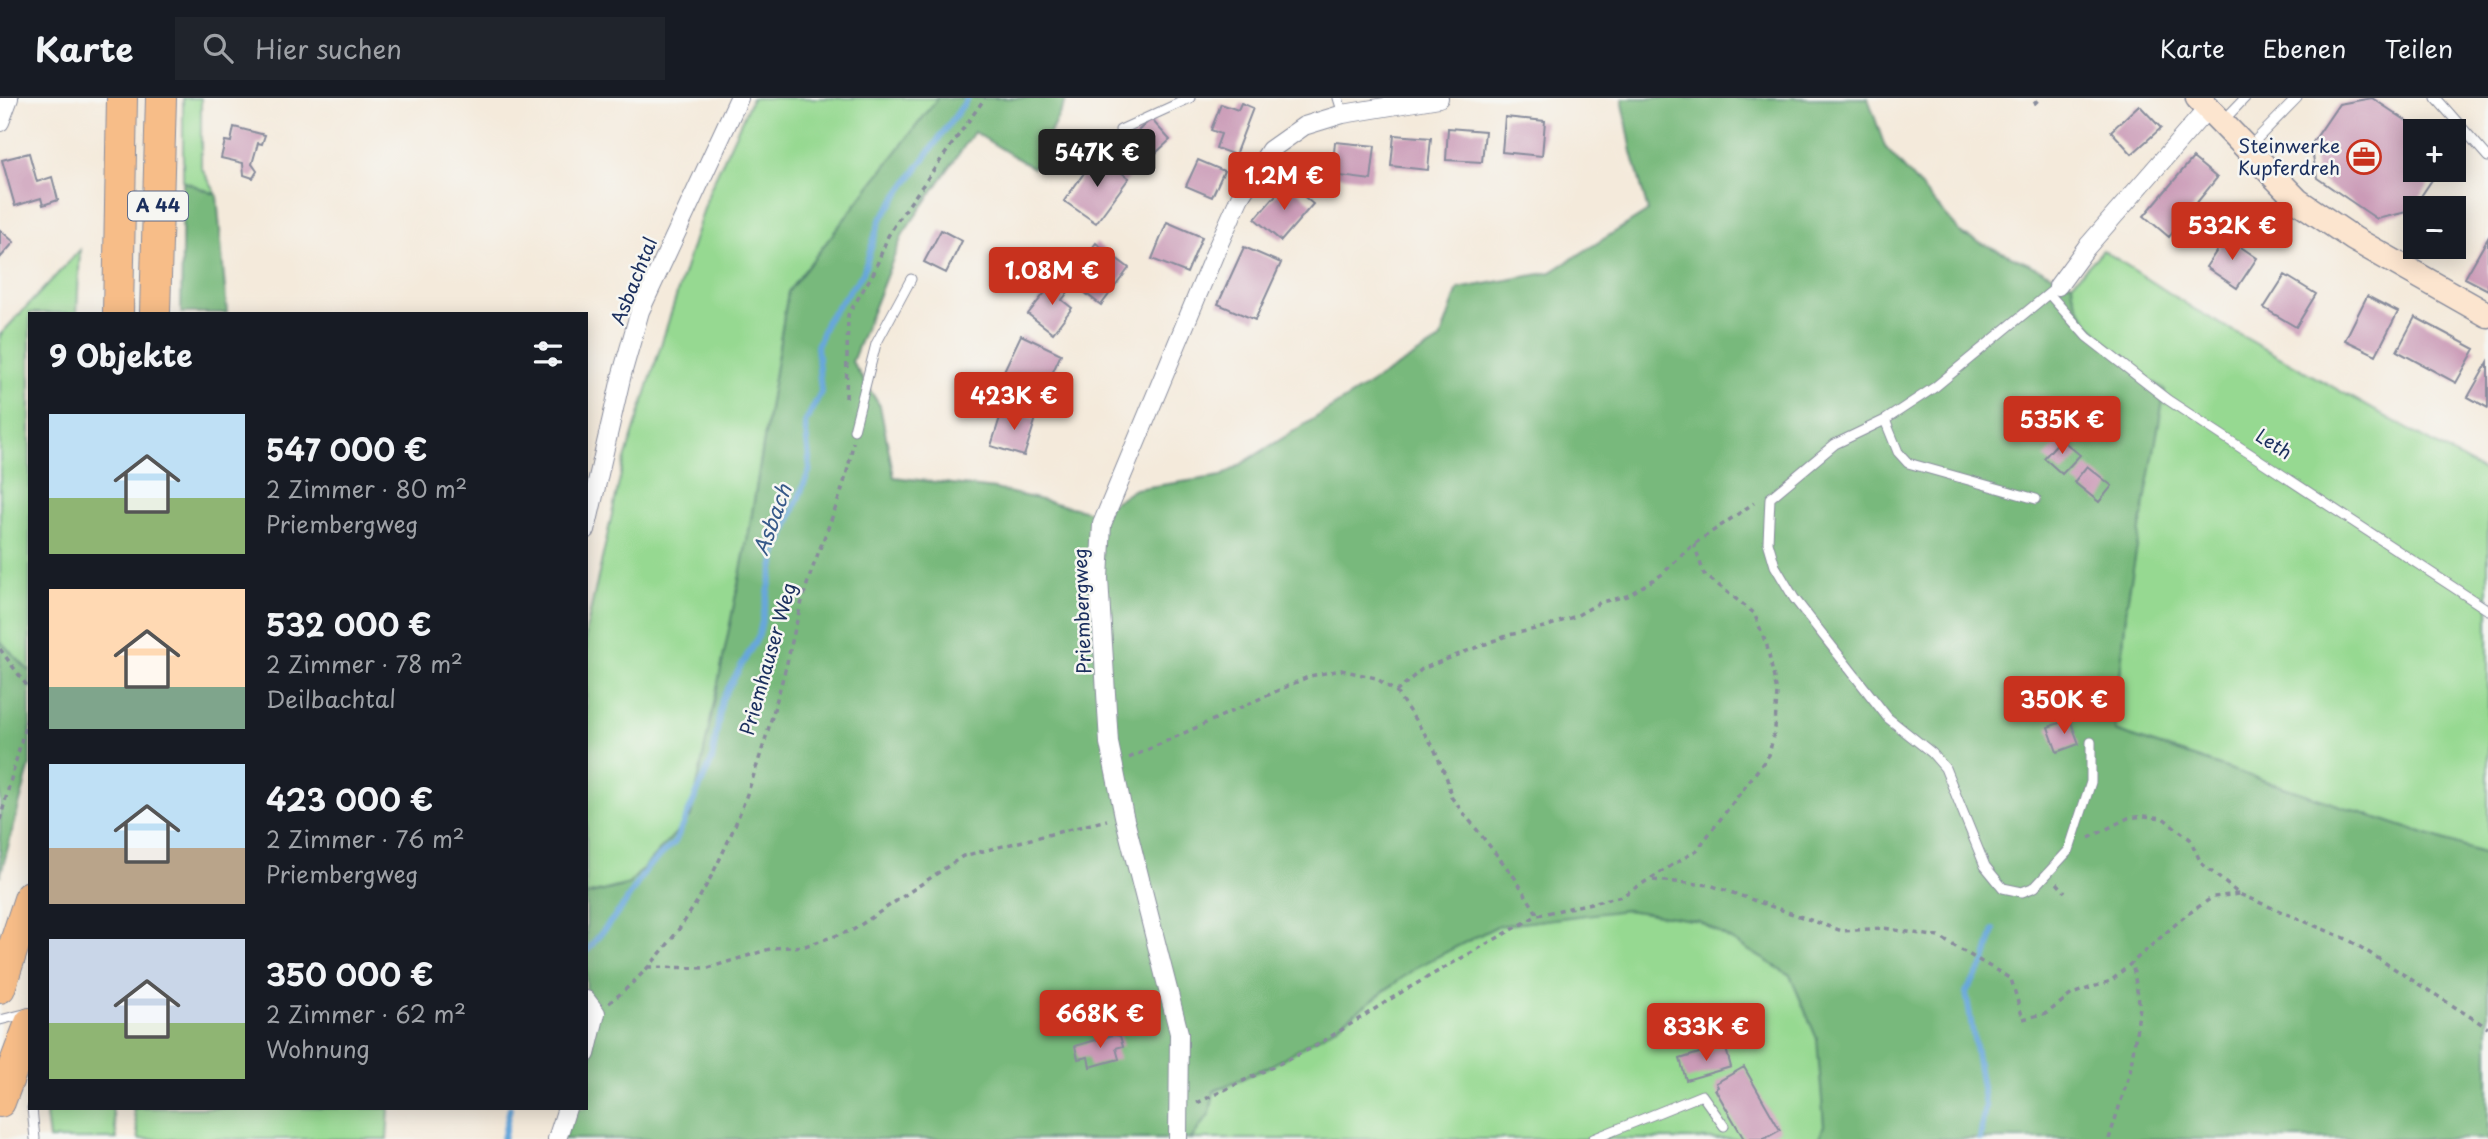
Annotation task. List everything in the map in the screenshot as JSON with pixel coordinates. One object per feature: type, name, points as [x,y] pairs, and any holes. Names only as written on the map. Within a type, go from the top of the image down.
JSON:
[{"type":"highway","name":"A 44","points":[[118,312],[122,98]]},
{"type":"highway","name":"A 44","points":[[155,312],[161,98]]},
{"type":"highway","points":[[0,988],[28,902]]},
{"type":"highway","points":[[0,1102],[28,1028]]},
{"type":"street","points":[[0,122],[9,98]]},
{"type":"street","name":"Asbachtal","points":[[588,521],[622,374],[640,311],[739,98]]},
{"type":"street","name":"Priembergweg","points":[[1178,1139],[1178,1025],[1108,743],[1099,578],[1102,524],[1217,248],[1259,165],[1270,150],[1304,126],[1340,106],[1439,98]]},
{"type":"street","points":[[2054,291],[2086,248],[2209,109],[2298,201],[2354,239],[2488,315]]},
{"type":"street","points":[[588,1035],[591,1007]]},
{"type":"street","points":[[556,1139],[567,1110]]},
{"type":"lane","points":[[1120,130],[1190,98]]},
{"type":"lane","points":[[2209,109],[2245,98]]},
{"type":"lane","points":[[2247,149],[2297,98]]},
{"type":"lane","points":[[2436,98],[2488,157]]},
{"type":"lane","points":[[854,430],[876,344],[911,279]]},
{"type":"lane","points":[[2054,291],[1935,387],[1885,420],[1835,444],[1770,498],[1768,542],[1775,566],[1784,583],[1827,643],[1888,718],[1932,753],[1945,768],[1965,812],[1977,850],[1993,879],[2011,891],[2035,887],[2069,850],[2091,782],[2091,742]]},
{"type":"lane","name":"Leth","points":[[2054,291],[2087,337],[2168,400],[2488,610]]},
{"type":"lane","points":[[1885,420],[1898,452],[1908,463],[2036,499]]},
{"type":"lane","points":[[0,1020],[28,1013]]},
{"type":"lane","points":[[1593,1139],[1702,1095],[1724,1126]]},
{"type":"lane","points":[[32,1110],[35,1139]]},
{"type":"path","points":[[854,430],[847,416],[848,315],[874,272],[888,236],[985,98]]},
{"type":"path","points":[[2034,104],[2040,98]]},
{"type":"path","name":"Priemhauser Weg","points":[[591,1007],[648,967],[678,932],[719,863],[733,831],[781,684],[806,587],[844,486],[854,430]]},
{"type":"path","points":[[1396,692],[1422,669],[1509,635],[1576,616],[1601,602],[1627,596],[1661,575],[1694,544],[1756,502],[1770,498]]},
{"type":"path","points":[[1178,1112],[1314,1047],[1405,990],[1538,915],[1622,896],[1697,850],[1769,755],[1775,728],[1777,692],[1767,646],[1754,613],[1703,574],[1694,544]]},
{"type":"path","points":[[0,649],[28,687]]},
{"type":"path","points":[[1112,765],[1310,676],[1341,670],[1376,678],[1396,692],[1433,746],[1447,779],[1451,797],[1515,878],[1538,915]]},
{"type":"path","points":[[0,820],[28,715]]},
{"type":"path","points":[[648,967],[708,968],[773,948],[817,942],[853,930],[963,856],[1124,816]]},
{"type":"path","points":[[2069,850],[2100,830],[2127,818],[2164,818],[2190,839],[2201,863],[2239,894],[2349,940],[2488,1028]]},
{"type":"path","points":[[1651,880],[1710,886],[1842,931],[1883,928],[1939,937],[2011,979],[2023,1019],[2047,1013],[2072,993],[2111,981],[2185,916],[2213,897],[2239,894]]},
{"type":"path","points":[[2109,1139],[2130,1072],[2140,1007],[2132,962]]},
{"type":"green space","points":[[183,98],[201,98],[201,167],[217,195],[183,181]]},
{"type":"green space","points":[[752,98],[938,98],[788,292],[750,526],[691,817],[629,884],[588,894],[588,622],[622,469],[710,189]]},
{"type":"green space","points":[[938,98],[1067,98],[1033,168],[974,132],[903,234],[852,362],[880,406],[894,477],[995,489],[1096,513],[1135,489],[1222,476],[1440,340],[1458,289],[1551,272],[1648,211],[1632,152],[1622,98],[1868,98],[1885,147],[1963,235],[2072,283],[2082,313],[2107,343],[2165,390],[2127,603],[2115,731],[2488,855],[2488,1139],[1819,1139],[1824,1125],[1817,1039],[1790,975],[1699,921],[1626,910],[1497,926],[1417,967],[1336,1027],[1270,1066],[1214,1091],[1210,1113],[1191,1139],[563,1139],[574,1110],[588,1110],[588,1067],[593,1049],[588,1010],[588,895],[628,885],[691,816],[750,526],[788,292]]},
{"type":"green space","points":[[183,181],[217,195],[227,312],[181,312]]},
{"type":"green space","points":[[80,250],[77,312],[28,312],[28,670],[0,641],[0,335]]},
{"type":"green space","points":[[2103,250],[2194,309],[2488,474],[2488,855],[2115,731],[2127,603],[2133,368],[2086,318],[2074,295],[2072,283]]},
{"type":"green space","points":[[0,641],[28,670],[28,772],[0,877]]},
{"type":"green space","points":[[1626,909],[1699,921],[1790,975],[1818,1040],[1824,1125],[1819,1139],[1191,1139],[1210,1113],[1214,1092],[1272,1064],[1415,967],[1497,926]]},
{"type":"green space","points":[[50,1110],[112,1110],[117,1139],[49,1139],[46,1115]]},
{"type":"green space","points":[[133,1110],[389,1110],[387,1139],[139,1139]]},
{"type":"building","name":"Steinwerke Kupferdreh","points":[[2372,98],[2404,119],[2403,182],[2431,182],[2421,196],[2403,196],[2403,213],[2377,219],[2317,178],[2311,145],[2339,104]]},
{"type":"building","points":[[1241,103],[1253,108],[1235,155],[1216,148],[1221,134],[1211,130],[1221,104],[1238,110]]},
{"type":"building","points":[[2139,105],[2161,128],[2132,154],[2111,131]]},
{"type":"building","points":[[1505,117],[1545,121],[1542,156],[1502,152]]},
{"type":"building","points":[[1151,119],[1170,140],[1145,163],[1126,142]]},
{"type":"building","points":[[234,127],[265,135],[262,144],[258,143],[252,164],[257,171],[253,178],[244,175],[243,163],[221,158],[225,141],[231,142]]},
{"type":"building","points":[[1448,128],[1485,131],[1482,162],[1446,160]]},
{"type":"building","points":[[1394,135],[1431,138],[1428,170],[1391,166]]},
{"type":"building","points":[[1335,142],[1375,146],[1371,180],[1332,175]]},
{"type":"building","points":[[29,153],[37,182],[52,177],[58,200],[43,205],[41,198],[15,206],[2,160]]},
{"type":"building","points":[[1097,155],[1129,178],[1096,223],[1064,201]]},
{"type":"building","points":[[2193,158],[2217,178],[2169,237],[2144,216]]},
{"type":"building","points":[[1198,160],[1224,171],[1212,197],[1186,186]]},
{"type":"building","points":[[1287,182],[1313,204],[1281,241],[1255,219]]},
{"type":"building","points":[[1167,222],[1202,237],[1187,273],[1152,259]]},
{"type":"building","points":[[0,230],[14,242],[0,258]]},
{"type":"building","points":[[941,230],[962,241],[946,273],[924,262]]},
{"type":"building","points":[[2226,237],[2257,258],[2237,288],[2206,267]]},
{"type":"building","points":[[2488,238],[2488,290],[2465,278]]},
{"type":"building","points":[[1096,243],[1129,268],[1101,305],[1068,280]]},
{"type":"building","points":[[1244,247],[1281,263],[1255,320],[1218,304]]},
{"type":"building","points":[[2285,275],[2316,294],[2296,327],[2264,308]]},
{"type":"building","points":[[1055,280],[1069,291],[1062,300],[1072,308],[1053,333],[1028,314]]},
{"type":"building","points":[[2367,296],[2398,312],[2376,355],[2345,340]]},
{"type":"building","points":[[2415,317],[2475,349],[2456,383],[2397,351]]},
{"type":"building","points":[[1021,335],[1061,354],[1042,396],[1001,377]]},
{"type":"building","points":[[2488,362],[2488,408],[2468,397]]},
{"type":"building","points":[[1003,408],[1036,418],[1024,456],[991,446]]},
{"type":"building","points":[[2061,439],[2080,455],[2062,474],[2044,458]]},
{"type":"building","points":[[2087,466],[2112,486],[2099,502],[2074,482]]},
{"type":"building","points":[[2070,719],[2079,744],[2057,752],[2048,727]]},
{"type":"building","points":[[1113,1035],[1120,1036],[1123,1046],[1116,1048],[1119,1059],[1090,1067],[1088,1057],[1078,1059],[1075,1046]]},
{"type":"building","points":[[1725,1045],[1731,1067],[1686,1080],[1680,1059]]},
{"type":"building","points":[[1744,1067],[1780,1130],[1764,1139],[1744,1139],[1715,1089],[1718,1087],[1716,1083]]},
{"type":"waterway","name":"Asbach","points":[[588,950],[624,905],[647,868],[675,842],[712,760],[722,699],[759,635],[776,555],[810,469],[805,423],[821,392],[817,346],[827,320],[863,273],[880,220],[968,98]]},
{"type":"waterway","points":[[1980,1139],[1985,1106],[1966,992],[1985,962],[1994,930]]},
{"type":"waterway","name":"Asbach","points":[[503,1139],[510,1110]]},
{"type":"place","name":"Steinwerke Kupferdreh","points":[[2364,157]]}]
